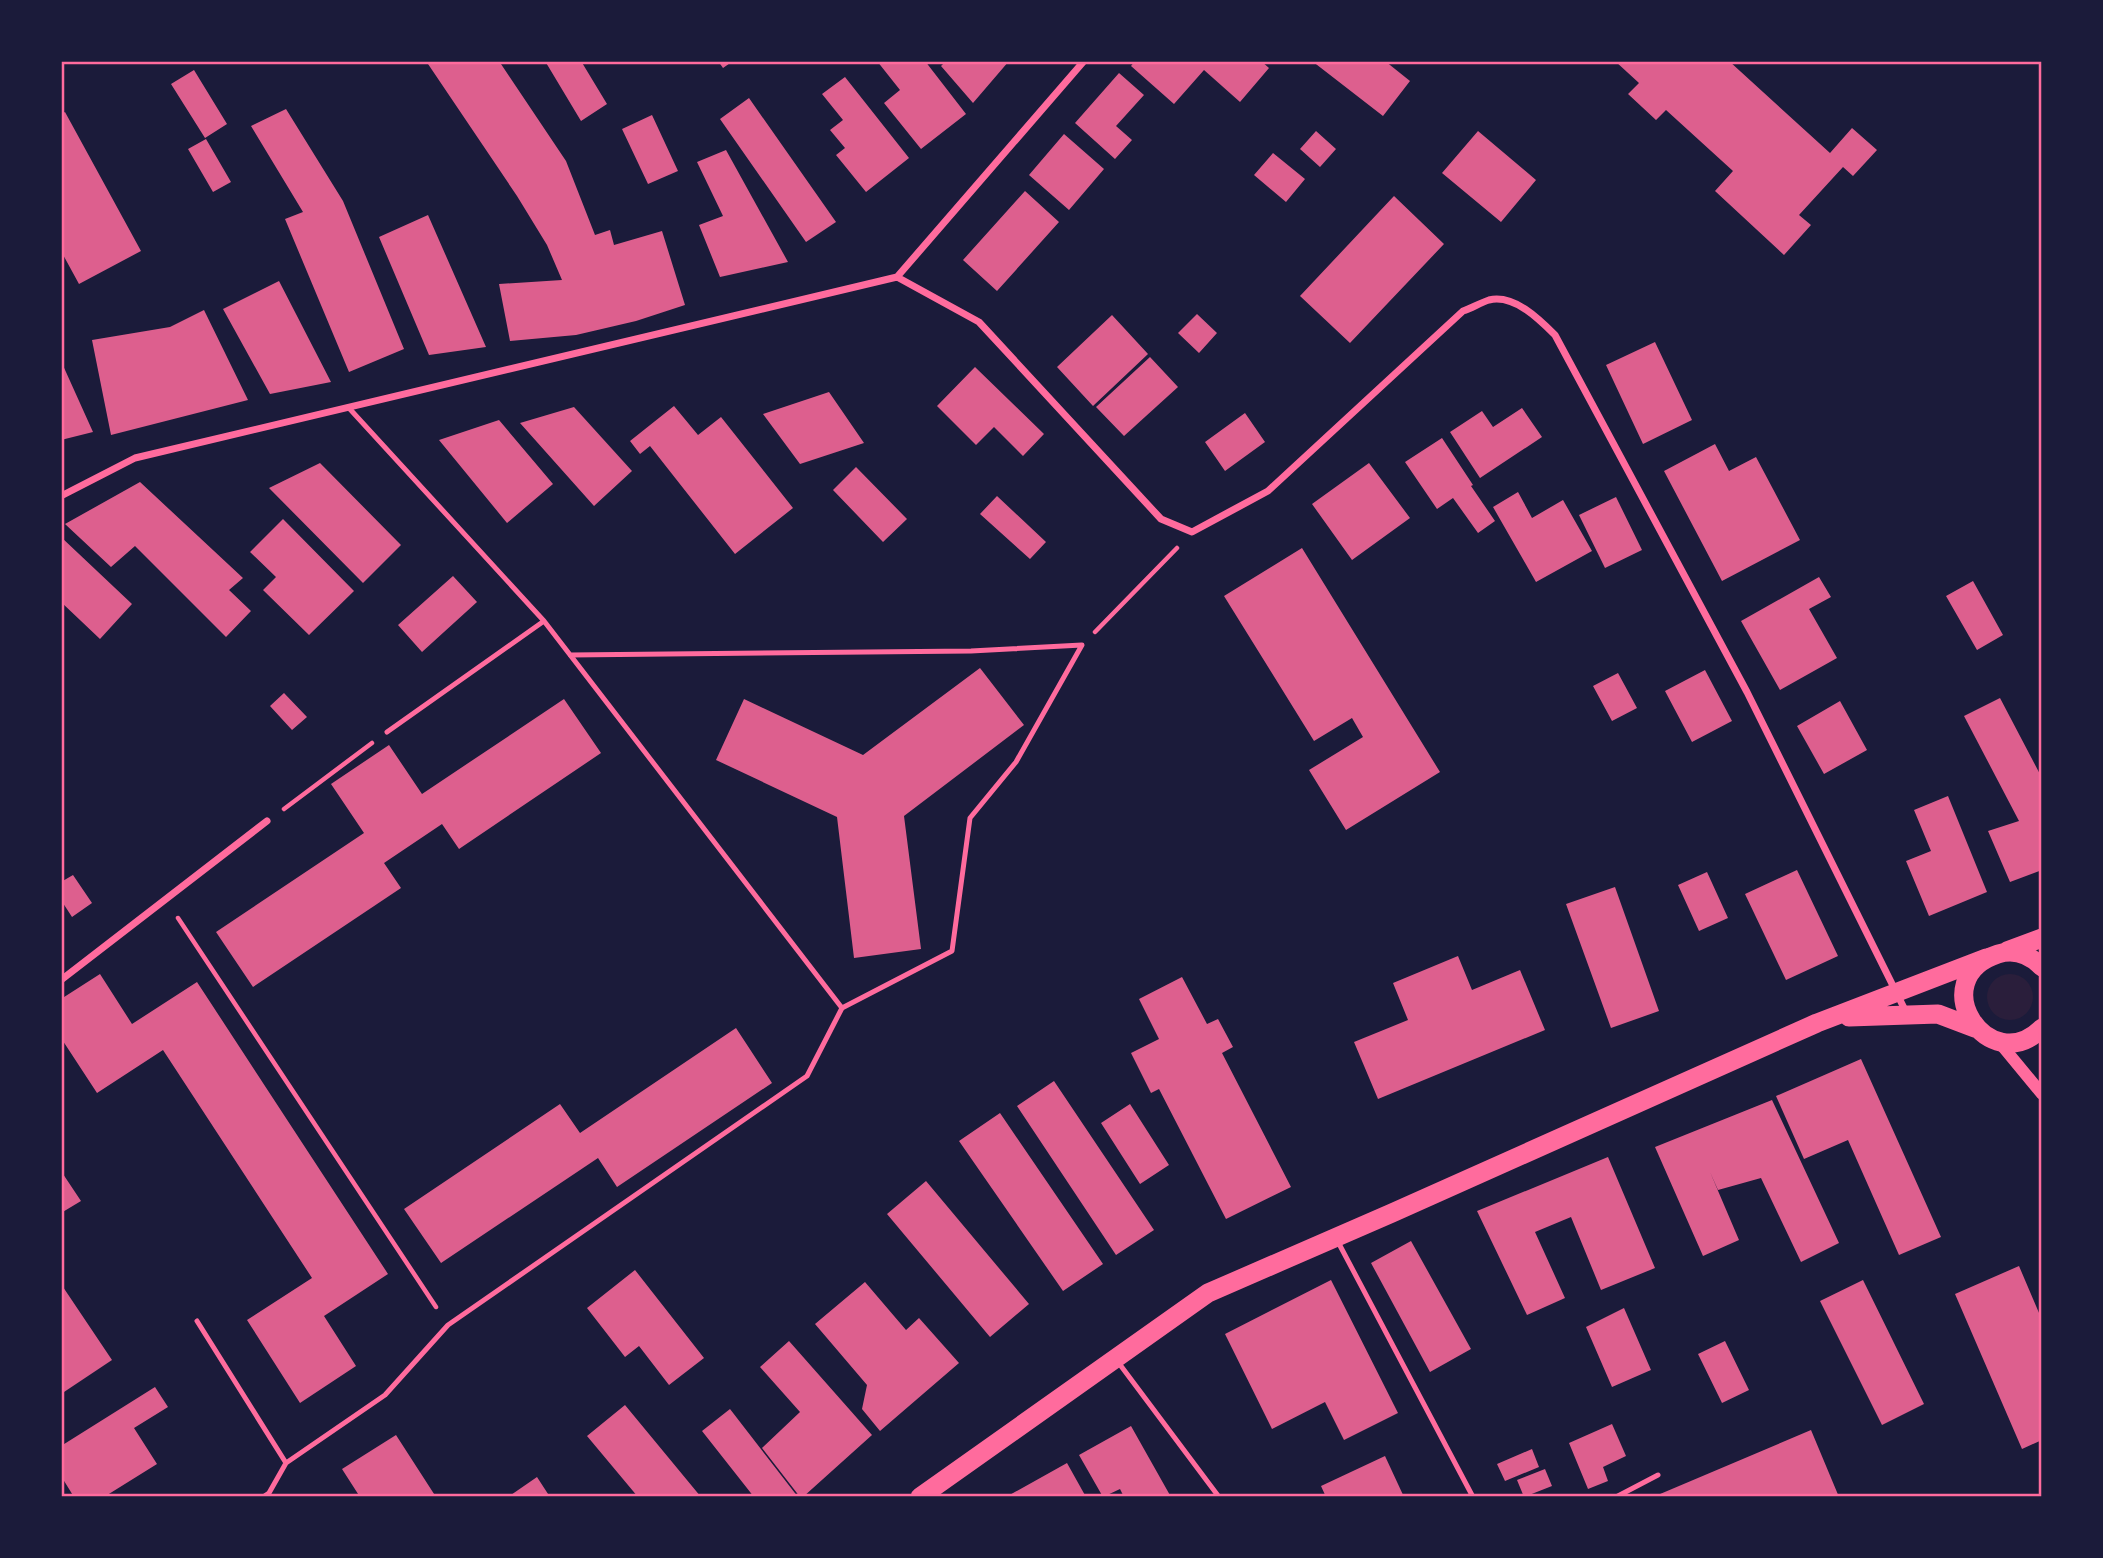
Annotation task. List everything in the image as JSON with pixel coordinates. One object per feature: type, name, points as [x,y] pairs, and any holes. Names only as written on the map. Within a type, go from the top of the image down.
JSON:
[{"type":"highway","points":[[920,1497],[1208,1293],[1817,1023],[2042,938]]},
{"type":"highway","points":[[2042,967],[2034,959],[2020,953],[1995,955],[1976,966],[1968,977],[1964,990],[1968,1017],[1986,1037],[2013,1043],[2027,1040],[2042,1028]]},
{"type":"highway","points":[[1834,1018],[1938,1014],[1975,1027]]},
{"type":"street","points":[[61,496],[135,458],[897,277],[1084,61]]},
{"type":"street","points":[[897,277],[979,322],[1161,519],[1192,532],[1268,491],[1463,311],[1491,299],[1509,302],[1532,313],[1555,335],[1658,525],[1747,692],[1908,1015]]},
{"type":"street","points":[[61,980],[267,821]]},
{"type":"street","points":[[1999,1042],[2042,1094]]},
{"type":"lane","points":[[348,407],[544,621],[842,1008]]},
{"type":"lane","points":[[387,732],[544,621]]},
{"type":"lane","points":[[570,655],[971,651],[1082,645]]},
{"type":"lane","points":[[263,1497],[269,1493],[286,1463],[385,1395],[448,1325],[807,1076],[842,1008],[952,951],[971,818],[1016,762],[1082,645]]},
{"type":"lane","points":[[1336,1237],[1473,1497]]},
{"type":"lane","points":[[197,1321],[286,1463]]},
{"type":"lane","points":[[1115,1358],[1219,1497]]},
{"type":"lane","points":[[1616,1497],[1658,1475]]},
{"type":"path","points":[[1082,645],[1192,532]]},
{"type":"path","points":[[267,821],[387,732]]},
{"type":"path","points":[[166,900],[448,1325]]},
{"type":"shaded area","points":[[2010,974],[2026,981],[2033,997],[2026,1013],[2010,1020],[1994,1013],[1987,997],[1994,981]]},
{"type":"building","points":[[426,61],[499,61],[566,161],[595,235],[610,230],[614,245],[662,231],[685,305],[636,321],[576,335],[510,341],[499,284],[562,280],[547,245],[517,196]]},
{"type":"building","points":[[545,61],[581,61],[607,104],[581,121]]},
{"type":"building","points":[[718,61],[733,61],[723,68]]},
{"type":"building","points":[[877,61],[925,61],[966,114],[921,149],[884,103],[900,90]]},
{"type":"building","points":[[946,61],[1009,61],[973,103],[941,66]]},
{"type":"building","points":[[1135,61],[1261,61],[1269,68],[1240,102],[1204,70],[1174,104],[1131,66]]},
{"type":"building","points":[[1312,61],[1385,61],[1410,81],[1383,116]]},
{"type":"building","points":[[1615,61],[1729,61],[1830,153],[1852,128],[1877,150],[1853,176],[1843,167],[1799,215],[1811,225],[1784,255],[1715,191],[1733,171],[1666,110],[1656,120],[1628,94],[1639,83]]},
{"type":"building","points":[[194,70],[227,124],[205,138],[171,84]]},
{"type":"building","points":[[1119,73],[1144,95],[1116,126],[1132,140],[1115,159],[1075,123]]},
{"type":"building","points":[[845,77],[909,158],[866,192],[836,155],[845,148],[830,130],[843,120],[822,94]]},
{"type":"building","points":[[749,98],[836,222],[806,242],[720,119]]},
{"type":"building","points":[[286,109],[343,201],[404,349],[349,372],[285,219],[303,212],[251,126]]},
{"type":"building","points":[[65,112],[141,251],[79,284],[61,251],[61,114]]},
{"type":"building","points":[[652,115],[678,171],[648,184],[622,129]]},
{"type":"building","points":[[1316,131],[1336,149],[1320,167],[1300,149]]},
{"type":"building","points":[[1478,131],[1536,180],[1501,222],[1442,173]]},
{"type":"building","points":[[1064,134],[1104,169],[1069,210],[1029,175]]},
{"type":"building","points":[[206,139],[231,182],[213,192],[188,149]]},
{"type":"building","points":[[726,150],[788,262],[720,277],[699,225],[723,216],[697,162]]},
{"type":"building","points":[[1273,153],[1305,179],[1286,202],[1254,175]]},
{"type":"building","points":[[1025,191],[1059,222],[997,291],[963,260]]},
{"type":"building","points":[[1394,196],[1444,244],[1350,343],[1300,296]]},
{"type":"building","points":[[428,215],[486,347],[429,355],[379,237]]},
{"type":"building","points":[[279,281],[331,382],[270,394],[223,309]]},
{"type":"building","points":[[204,310],[248,400],[111,435],[92,340],[170,327]]},
{"type":"building","points":[[1197,314],[1217,333],[1199,353],[1178,333]]},
{"type":"building","points":[[1112,315],[1148,354],[1093,406],[1057,367]]},
{"type":"building","points":[[1655,342],[1692,420],[1643,444],[1606,365]]},
{"type":"building","points":[[1150,357],[1178,387],[1124,436],[1096,407]]},
{"type":"building","points":[[61,361],[93,432],[61,440]]},
{"type":"building","points":[[975,367],[1044,434],[1023,456],[994,427],[976,445],[937,406]]},
{"type":"building","points":[[829,392],[864,443],[800,464],[763,414]]},
{"type":"building","points":[[674,406],[698,435],[721,417],[793,508],[735,554],[650,446],[640,454],[630,441]]},
{"type":"building","points":[[574,407],[632,471],[594,506],[520,423]]},
{"type":"building","points":[[1522,408],[1542,437],[1480,478],[1450,432],[1482,411],[1493,427]]},
{"type":"building","points":[[1245,413],[1265,442],[1225,471],[1205,442]]},
{"type":"building","points":[[499,420],[553,484],[507,523],[439,440]]},
{"type":"building","points":[[1442,438],[1495,521],[1478,533],[1453,498],[1437,509],[1405,462]]},
{"type":"building","points":[[1715,444],[1729,471],[1756,457],[1800,540],[1722,581],[1664,471]]},
{"type":"building","points":[[320,463],[401,545],[363,583],[269,488]]},
{"type":"building","points":[[1369,463],[1410,518],[1352,560],[1312,504]]},
{"type":"building","points":[[856,467],[907,519],[883,542],[833,490]]},
{"type":"building","points":[[140,482],[243,578],[229,590],[251,611],[226,637],[135,546],[111,567],[65,524]]},
{"type":"building","points":[[1518,492],[1532,518],[1563,500],[1592,551],[1536,582],[1493,507]]},
{"type":"building","points":[[997,496],[1046,542],[1030,559],[980,514]]},
{"type":"building","points":[[1616,497],[1642,550],[1605,568],[1579,515]]},
{"type":"building","points":[[283,519],[354,591],[309,635],[263,590],[276,577],[250,552]]},
{"type":"building","points":[[61,537],[132,604],[100,639],[61,602]]},
{"type":"building","points":[[1302,548],[1440,772],[1346,830],[1309,770],[1363,737],[1352,718],[1314,741],[1224,596]]},
{"type":"building","points":[[453,576],[477,602],[422,652],[398,625]]},
{"type":"building","points":[[1819,577],[1831,597],[1809,609],[1837,658],[1780,690],[1741,621]]},
{"type":"building","points":[[1973,581],[2003,635],[1977,650],[1946,596]]},
{"type":"building","points":[[980,668],[1024,725],[904,816],[921,949],[854,958],[837,817],[716,760],[744,699],[863,755]]},
{"type":"building","points":[[1705,670],[1732,721],[1692,742],[1665,691]]},
{"type":"building","points":[[1618,673],[1637,708],[1612,721],[1593,686]]},
{"type":"building","points":[[284,693],[307,717],[292,730],[270,706]]},
{"type":"building","points":[[2000,698],[2042,778],[2042,870],[2010,882],[1988,831],[2019,821],[1964,716]]},
{"type":"building","points":[[564,699],[601,753],[459,849],[442,824],[384,863],[401,888],[253,987],[216,932],[364,833],[331,784],[389,745],[422,794]]},
{"type":"building","points":[[1840,701],[1867,750],[1824,774],[1797,726]]},
{"type":"building","points":[[1948,796],[1987,892],[1929,916],[1906,861],[1931,851],[1914,810]]},
{"type":"building","points":[[1797,870],[1838,956],[1786,980],[1745,894]]},
{"type":"building","points":[[1707,872],[1728,918],[1699,931],[1678,885]]},
{"type":"building","points":[[73,875],[92,903],[72,917],[61,900],[61,882]]},
{"type":"building","points":[[1615,887],[1659,1011],[1611,1028],[1566,904]]},
{"type":"building","points":[[1458,956],[1472,990],[1520,970],[1545,1030],[1378,1099],[1354,1042],[1408,1020],[1393,983]]},
{"type":"building","points":[[100,974],[132,1024],[197,982],[388,1274],[324,1316],[356,1366],[300,1403],[247,1320],[312,1278],[163,1050],[97,1093],[61,1038],[61,999]]},
{"type":"building","points":[[1182,977],[1207,1024],[1218,1019],[1233,1047],[1222,1053],[1291,1187],[1226,1219],[1159,1089],[1151,1093],[1131,1053],[1159,1039],[1139,999]]},
{"type":"building","points":[[736,1028],[772,1083],[617,1187],[598,1158],[441,1263],[404,1209],[560,1104],[580,1133]]},
{"type":"building","points":[[1861,1059],[1941,1237],[1899,1255],[1848,1140],[1804,1159],[1776,1096]]},
{"type":"building","points":[[1054,1081],[1154,1230],[1116,1255],[1017,1106]]},
{"type":"building","points":[[1772,1100],[1839,1243],[1801,1262],[1761,1178],[1718,1190],[1710,1172],[1739,1240],[1703,1256],[1655,1147]]},
{"type":"building","points":[[1130,1104],[1169,1165],[1140,1184],[1101,1123]]},
{"type":"building","points":[[1000,1113],[1103,1264],[1063,1291],[959,1141]]},
{"type":"building","points":[[1608,1157],[1655,1268],[1601,1290],[1571,1217],[1535,1232],[1565,1298],[1527,1315],[1477,1211]]},
{"type":"building","points":[[61,1171],[81,1201],[61,1213]]},
{"type":"building","points":[[926,1181],[1029,1304],[990,1337],[887,1214]]},
{"type":"building","points":[[1411,1241],[1471,1349],[1430,1372],[1371,1263]]},
{"type":"building","points":[[2019,1266],[2042,1320],[2042,1440],[2022,1449],[1955,1294]]},
{"type":"building","points":[[635,1270],[704,1358],[669,1385],[639,1346],[625,1357],[587,1308]]},
{"type":"building","points":[[1331,1280],[1398,1413],[1344,1440],[1325,1402],[1272,1429],[1225,1334]]},
{"type":"building","points":[[1863,1280],[1924,1404],[1882,1425],[1820,1301]]},
{"type":"building","points":[[865,1282],[906,1330],[919,1318],[959,1363],[880,1431],[862,1409],[867,1385],[815,1324]]},
{"type":"building","points":[[61,1284],[112,1360],[61,1394]]},
{"type":"building","points":[[1624,1308],[1651,1370],[1612,1387],[1586,1327]]},
{"type":"building","points":[[789,1341],[872,1435],[803,1497],[800,1497],[762,1448],[800,1412],[760,1367]]},
{"type":"building","points":[[1725,1341],[1749,1390],[1722,1403],[1698,1354]]},
{"type":"building","points":[[155,1387],[168,1407],[134,1428],[157,1464],[104,1497],[74,1497],[61,1476],[61,1446]]},
{"type":"building","points":[[625,1405],[701,1497],[638,1497],[587,1436]]},
{"type":"building","points":[[730,1409],[798,1497],[754,1497],[702,1431]]},
{"type":"building","points":[[1612,1424],[1626,1456],[1603,1467],[1608,1481],[1588,1489],[1569,1443]]},
{"type":"building","points":[[1131,1426],[1171,1497],[1124,1497],[1120,1489],[1103,1497],[1079,1455]]},
{"type":"building","points":[[1811,1430],[1839,1497],[1653,1497]]},
{"type":"building","points":[[396,1435],[436,1497],[360,1497],[342,1469]]},
{"type":"building","points":[[1532,1449],[1539,1467],[1505,1481],[1497,1464]]},
{"type":"building","points":[[1385,1456],[1404,1497],[1326,1497],[1321,1486]]},
{"type":"building","points":[[1067,1463],[1086,1497],[1006,1497]]},
{"type":"building","points":[[1545,1469],[1552,1486],[1524,1497],[1517,1480]]},
{"type":"building","points":[[537,1477],[550,1497],[508,1497]]}]
